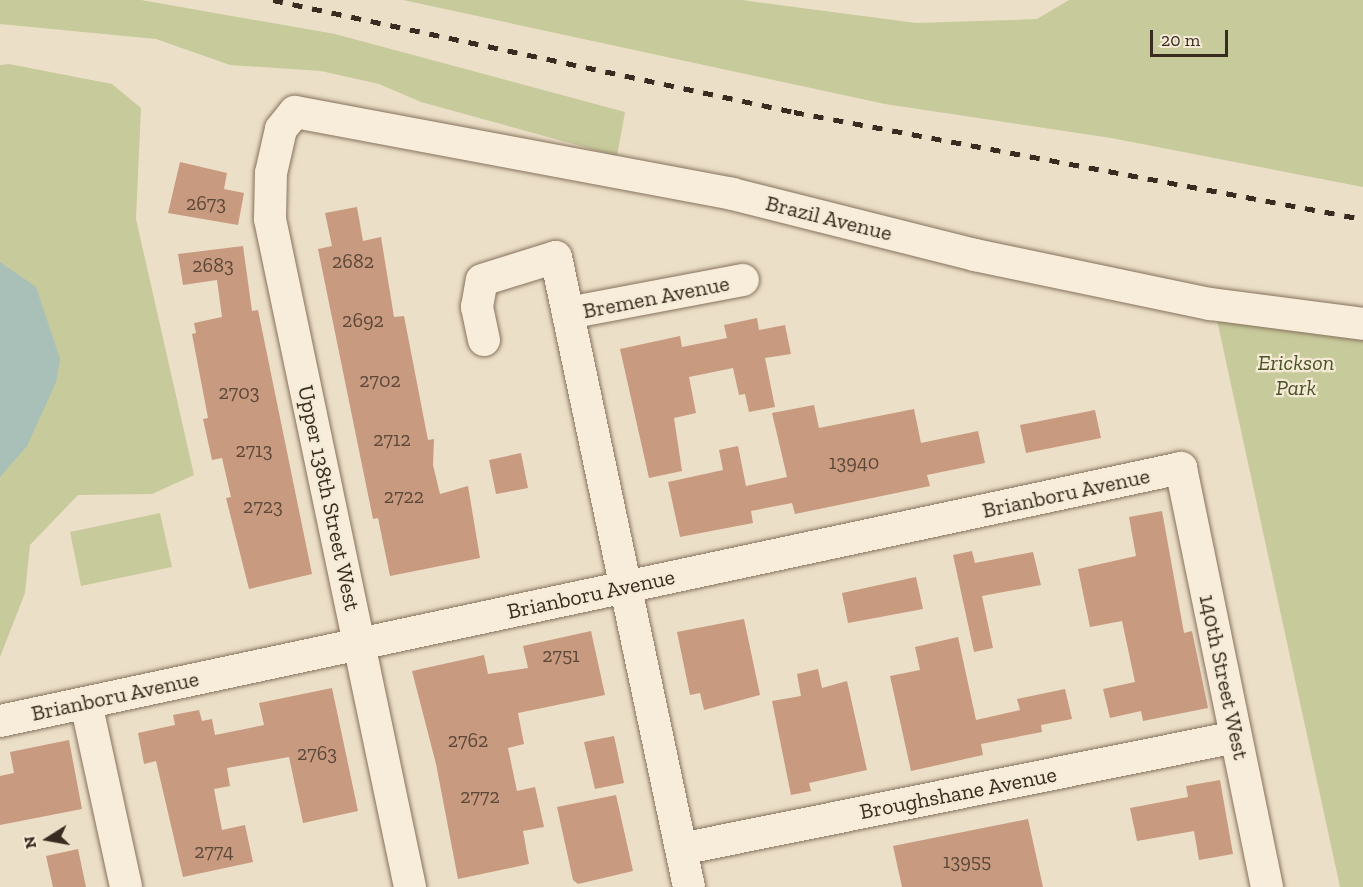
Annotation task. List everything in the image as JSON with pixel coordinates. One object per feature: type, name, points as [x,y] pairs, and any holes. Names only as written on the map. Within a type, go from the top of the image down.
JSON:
[{"type":"street","name":"Brazil Avenue","points":[[295,112],[732,194],[975,255],[1210,304],[1363,324]]},
{"type":"street","name":"Upper 138th Street West","points":[[295,112],[281,129],[271,173],[270,219],[410,887]]},
{"type":"street","points":[[484,340],[477,308],[482,280],[556,257],[689,887]]},
{"type":"street","name":"Bremen Avenue","points":[[568,314],[743,280]]},
{"type":"street","name":"Brianboru Avenue","points":[[0,721],[1181,468]]},
{"type":"street","name":"140th Street West","points":[[1181,468],[1267,887]]},
{"type":"street","points":[[86,703],[126,887]]},
{"type":"street","name":"Broughshane Avenue","points":[[681,849],[1236,737]]},
{"type":"green space","points":[[0,0],[141,0],[335,34],[625,112],[617,156],[421,102],[379,84],[321,71],[230,65],[156,39],[0,24]]},
{"type":"green space","points":[[403,0],[742,0],[916,23],[1037,19],[1069,0],[1363,0],[1363,187],[1111,138],[885,104]]},
{"type":"green space","points":[[9,64],[112,84],[141,108],[136,219],[194,475],[152,494],[78,495],[30,545],[25,593],[0,657],[0,65]]},
{"type":"green space","name":"Erickson Park","points":[[1212,297],[1363,317],[1363,887],[1340,887]]},
{"type":"green space","points":[[160,513],[172,567],[81,586],[70,532]]},
{"type":"water","points":[[0,262],[36,287],[60,359],[56,382],[27,446],[0,477]]},
{"type":"building","points":[[180,162],[227,173],[224,189],[244,193],[238,225],[168,213]]},
{"type":"building","points":[[357,207],[363,241],[381,237],[394,317],[404,316],[428,440],[434,439],[433,465],[440,494],[468,486],[480,558],[390,576],[378,518],[373,519],[318,249],[332,246],[325,213]]},
{"type":"building","points":[[243,246],[252,311],[258,310],[312,574],[249,589],[226,498],[231,497],[222,458],[212,460],[203,419],[208,418],[192,334],[196,333],[194,323],[222,317],[217,280],[183,285],[178,254]]},
{"type":"building","points":[[757,318],[759,330],[785,325],[791,354],[765,358],[775,407],[749,412],[745,394],[739,395],[733,368],[689,377],[696,413],[674,418],[682,471],[649,478],[620,349],[680,336],[682,347],[727,338],[724,325]]},
{"type":"building","points":[[814,405],[819,428],[914,409],[921,443],[978,431],[985,463],[927,475],[930,486],[795,514],[792,503],[751,511],[753,523],[680,537],[668,482],[723,470],[719,450],[738,446],[746,486],[787,477],[772,413]]},
{"type":"building","points":[[1095,410],[1101,438],[1026,453],[1020,425]]},
{"type":"building","points":[[521,453],[528,488],[496,494],[489,460]]},
{"type":"building","points":[[1162,511],[1184,633],[1192,631],[1208,708],[1143,721],[1141,711],[1110,718],[1103,689],[1135,682],[1122,621],[1090,627],[1078,569],[1136,556],[1129,517]]},
{"type":"building","points":[[972,551],[975,563],[1033,552],[1041,585],[982,596],[993,648],[974,652],[953,555]]},
{"type":"building","points":[[916,577],[923,609],[848,623],[842,593]]},
{"type":"building","points":[[744,619],[760,695],[704,710],[700,693],[690,695],[677,632]]},
{"type":"building","points":[[591,631],[605,695],[518,713],[524,744],[508,748],[517,791],[535,787],[544,827],[523,831],[529,864],[458,879],[436,764],[412,671],[484,655],[488,674],[528,668],[523,646]]},
{"type":"building","points":[[958,637],[976,720],[1020,710],[1017,699],[1065,689],[1072,719],[1041,725],[1042,732],[981,744],[983,755],[911,771],[890,676],[920,670],[915,647]]},
{"type":"building","points":[[818,669],[822,688],[847,681],[867,770],[809,783],[811,791],[791,795],[772,701],[801,696],[797,674]]},
{"type":"building","points":[[332,688],[358,811],[303,823],[289,757],[227,768],[230,786],[214,789],[222,830],[245,825],[253,862],[183,877],[156,761],[144,764],[138,733],[175,725],[173,715],[199,710],[202,721],[212,719],[215,735],[264,725],[259,703]]},
{"type":"building","points":[[614,736],[624,783],[595,789],[584,742]]},
{"type":"building","points":[[69,740],[82,809],[0,825],[0,776],[14,773],[10,752]]},
{"type":"building","points":[[1220,780],[1233,854],[1199,860],[1194,831],[1137,841],[1130,808],[1188,797],[1186,786]]},
{"type":"building","points":[[616,795],[633,871],[578,884],[573,880],[557,807]]},
{"type":"building","points":[[1028,819],[1043,887],[902,887],[893,846]]},
{"type":"building","points":[[78,849],[86,887],[53,887],[46,856]]},
{"type":"railway","points":[[273,0],[794,112],[1363,219]]}]
